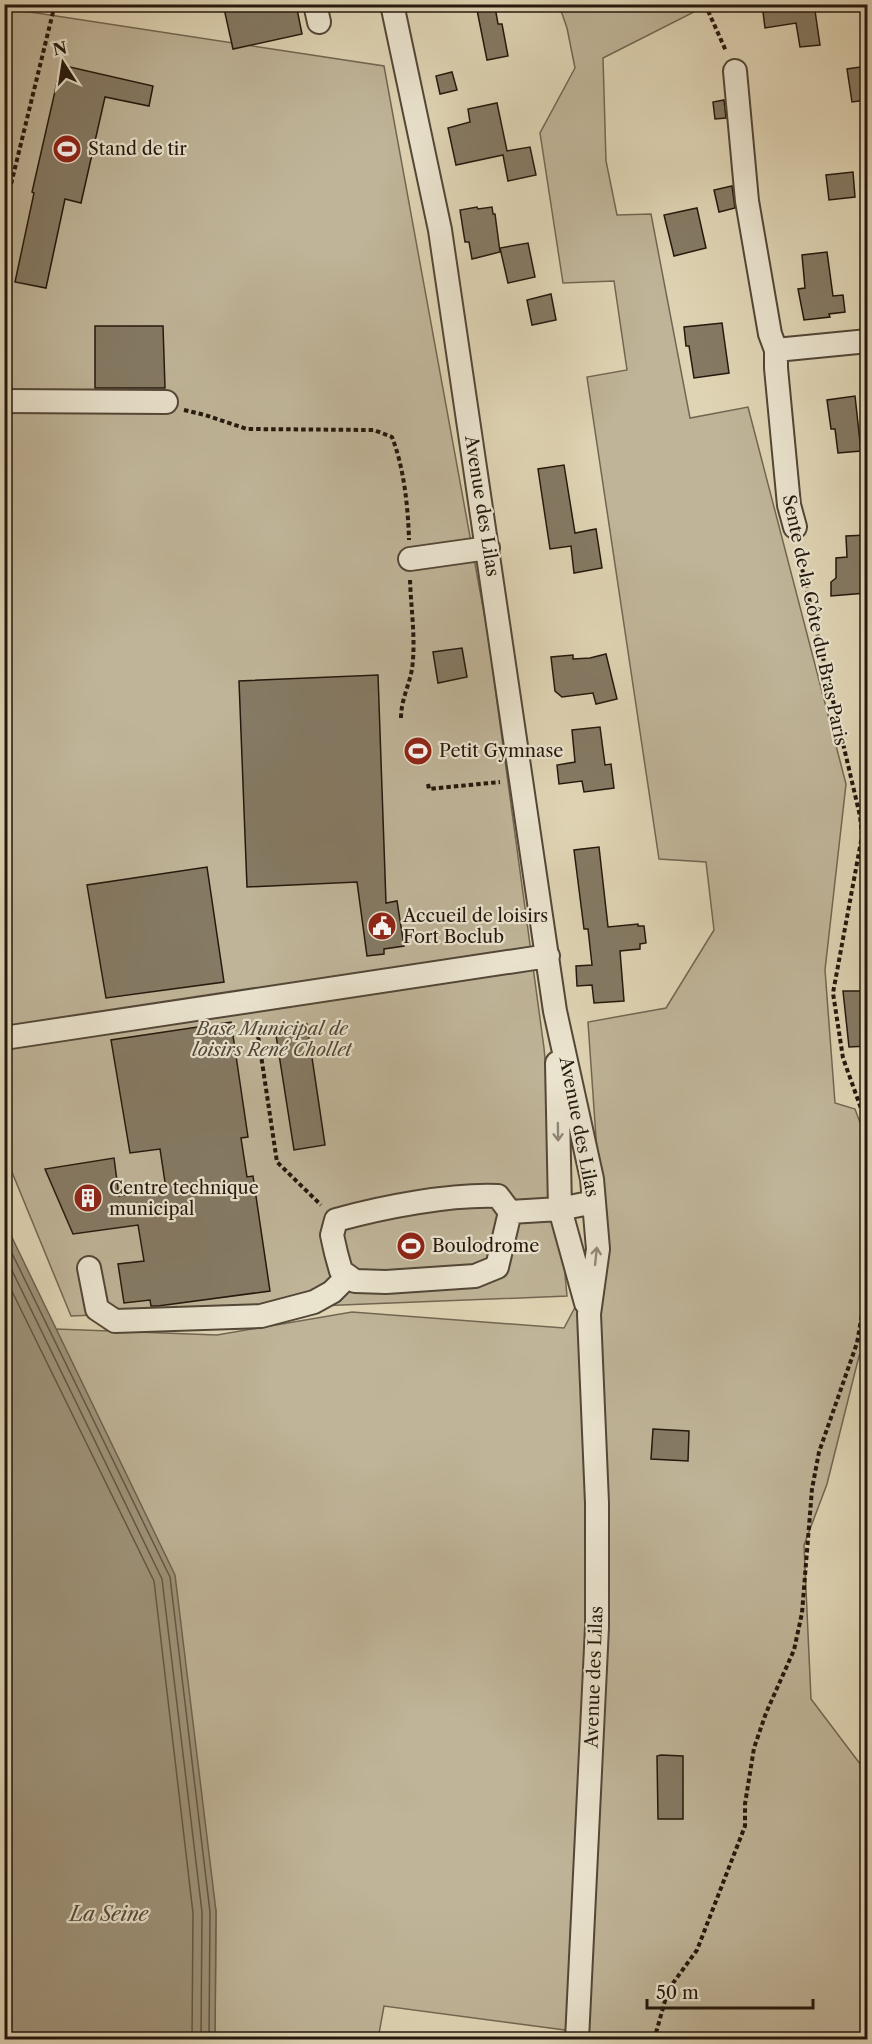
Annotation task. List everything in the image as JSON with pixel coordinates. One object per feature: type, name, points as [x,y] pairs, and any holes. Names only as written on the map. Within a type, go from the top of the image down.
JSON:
[{"type":"street","name":"Avenue des Lilas","points":[[392,4],[440,230],[555,1011],[592,1179],[598,1249],[589,1314],[597,1503],[597,1627],[577,2040]]},
{"type":"street","name":"Sente de la Côte du Bras Paris","points":[[735,71],[747,201],[770,334],[777,350],[776,368],[789,505],[795,527]]},
{"type":"street","points":[[777,350],[867,341]]},
{"type":"street","points":[[4,401],[166,402]]},
{"type":"street","points":[[410,559],[488,548]]},
{"type":"street","points":[[4,1038],[548,956]]},
{"type":"street","name":"Avenue des Lilas","points":[[555,1011],[560,1209],[589,1314]]},
{"type":"street","points":[[560,1184],[592,1179]]},
{"type":"street","points":[[475,1195],[498,1196],[510,1212],[497,1267],[475,1276],[386,1282],[355,1281],[341,1271],[332,1235],[336,1220],[360,1213],[475,1195]]},
{"type":"street","points":[[510,1212],[560,1209],[594,1202]]},
{"type":"street","points":[[89,1268],[97,1309],[115,1322],[261,1316],[314,1302],[332,1292],[348,1276]]},
{"type":"path","points":[[4,213],[55,4]]},
{"type":"path","points":[[705,4],[735,71]]},
{"type":"path","points":[[166,402],[173,408],[205,415],[247,429],[374,430],[392,437],[398,453],[409,521],[413,628],[412,669],[401,706],[401,718]]},
{"type":"path","name":"Sente de la Côte du Bras Paris","points":[[795,527],[797,549],[860,816],[862,836],[833,993],[843,1058],[867,1128]]},
{"type":"path","points":[[428,784],[429,789],[522,780]]},
{"type":"path","points":[[252,1001],[277,1162],[336,1220]]},
{"type":"path","points":[[654,2040],[668,1990],[698,1950],[745,1826],[745,1804],[754,1749],[766,1713],[794,1650],[802,1613],[812,1489],[819,1452],[857,1343],[867,1280]]},
{"type":"green space","points":[[559,5],[693,5],[696,11],[603,58],[606,161],[617,215],[651,214],[690,418],[748,407],[846,784],[825,970],[835,1103],[855,1109],[867,1135],[867,1345],[859,1356],[827,1484],[804,1545],[811,1699],[867,1773],[868,1940],[863,1950],[868,1983],[867,2039],[595,2039],[595,2034],[384,2006],[378,2039],[215,2039],[216,1911],[56,1329],[217,1335],[352,1312],[564,1328],[604,1253],[588,1022],[666,1008],[714,930],[706,862],[659,859],[587,377],[627,370],[614,281],[563,283],[540,133],[575,68],[567,28]]},
{"type":"green space","name":"Base Municipal de loisirs René Chollet","points":[[4,8],[384,66],[488,635],[544,1048],[567,1296],[71,1316],[5,1155]]},
{"type":"water","name":"La Seine","points":[[5,1223],[175,1575],[216,1911],[215,2039],[5,2039]]},
{"type":"building","points":[[223,4],[296,4],[302,34],[233,49]]},
{"type":"building","points":[[762,4],[814,4],[820,45],[800,47],[796,23],[765,28]]},
{"type":"building","points":[[495,7],[498,24],[502,24],[508,56],[487,60],[477,10]]},
{"type":"building","name":"Stand de tir","points":[[61,65],[153,86],[149,106],[105,97],[81,203],[65,199],[46,288],[15,282],[34,193],[32,192]]},
{"type":"building","points":[[867,66],[867,100],[852,102],[847,69]]},
{"type":"building","points":[[452,72],[457,90],[440,94],[436,76]]},
{"type":"building","points":[[724,100],[726,118],[715,119],[713,102]]},
{"type":"building","points":[[497,103],[507,151],[530,147],[536,175],[508,181],[503,155],[456,165],[448,128],[470,122],[468,109]]},
{"type":"building","points":[[853,172],[855,197],[829,200],[826,175]]},
{"type":"building","points":[[732,186],[735,208],[719,212],[714,190]]},
{"type":"building","points":[[477,207],[478,209],[492,207],[500,252],[472,259],[469,242],[465,242],[460,210]]},
{"type":"building","points":[[697,208],[706,248],[674,256],[664,215]]},
{"type":"building","points":[[528,243],[535,277],[508,283],[500,248]]},
{"type":"building","points":[[827,252],[833,296],[843,295],[845,312],[829,314],[830,317],[804,320],[798,289],[805,288],[802,255]]},
{"type":"building","points":[[551,294],[556,320],[532,325],[527,300]]},
{"type":"building","points":[[722,323],[729,373],[694,378],[684,327]]},
{"type":"building","points":[[95,326],[163,326],[165,388],[95,388]]},
{"type":"building","points":[[855,396],[861,451],[838,453],[835,429],[831,429],[827,400]]},
{"type":"building","points":[[564,465],[575,533],[596,529],[602,568],[574,573],[571,546],[550,549],[538,469]]},
{"type":"building","points":[[867,535],[866,593],[831,596],[831,582],[836,578],[836,558],[847,557],[846,536]]},
{"type":"building","points":[[462,648],[467,677],[438,683],[433,652]]},
{"type":"building","points":[[606,654],[617,699],[596,704],[593,693],[562,697],[555,691],[551,657],[573,655],[573,659]]},
{"type":"building","points":[[378,675],[386,903],[397,901],[404,946],[384,949],[384,954],[367,956],[357,882],[247,887],[239,681]]},
{"type":"building","points":[[600,727],[605,765],[611,764],[614,788],[584,792],[582,781],[559,784],[557,765],[575,762],[572,730]]},
{"type":"building","points":[[599,847],[608,927],[638,924],[638,926],[644,926],[646,943],[640,944],[640,949],[620,951],[624,1001],[594,1003],[592,985],[577,986],[576,966],[592,965],[588,929],[584,929],[574,850]]},
{"type":"building","points":[[207,867],[224,982],[106,998],[87,885]]},
{"type":"building","points":[[843,991],[867,991],[867,1046],[849,1047]]},
{"type":"building","points":[[231,1022],[248,1137],[241,1138],[247,1177],[253,1176],[270,1291],[158,1306],[151,1306],[150,1300],[124,1303],[118,1264],[144,1261],[138,1225],[73,1234],[45,1169],[114,1158],[119,1196],[166,1189],[160,1149],[130,1153],[111,1040]]},
{"type":"building","points":[[307,1024],[325,1145],[294,1150],[275,1029]]},
{"type":"building","points":[[653,1429],[689,1431],[688,1461],[651,1459]]},
{"type":"building","points":[[657,1756],[683,1756],[683,1819],[658,1819]]},
{"type":"place","name":"Stand de tir","points":[[67,149]]},
{"type":"place","name":"Petit Gymnase","points":[[418,751]]},
{"type":"place","name":"Accueil de loisirs Fort Boclub","points":[[382,926]]},
{"type":"place","name":"Centre technique municipal","points":[[88,1198]]},
{"type":"place","name":"Boulodrome","points":[[411,1246]]}]
